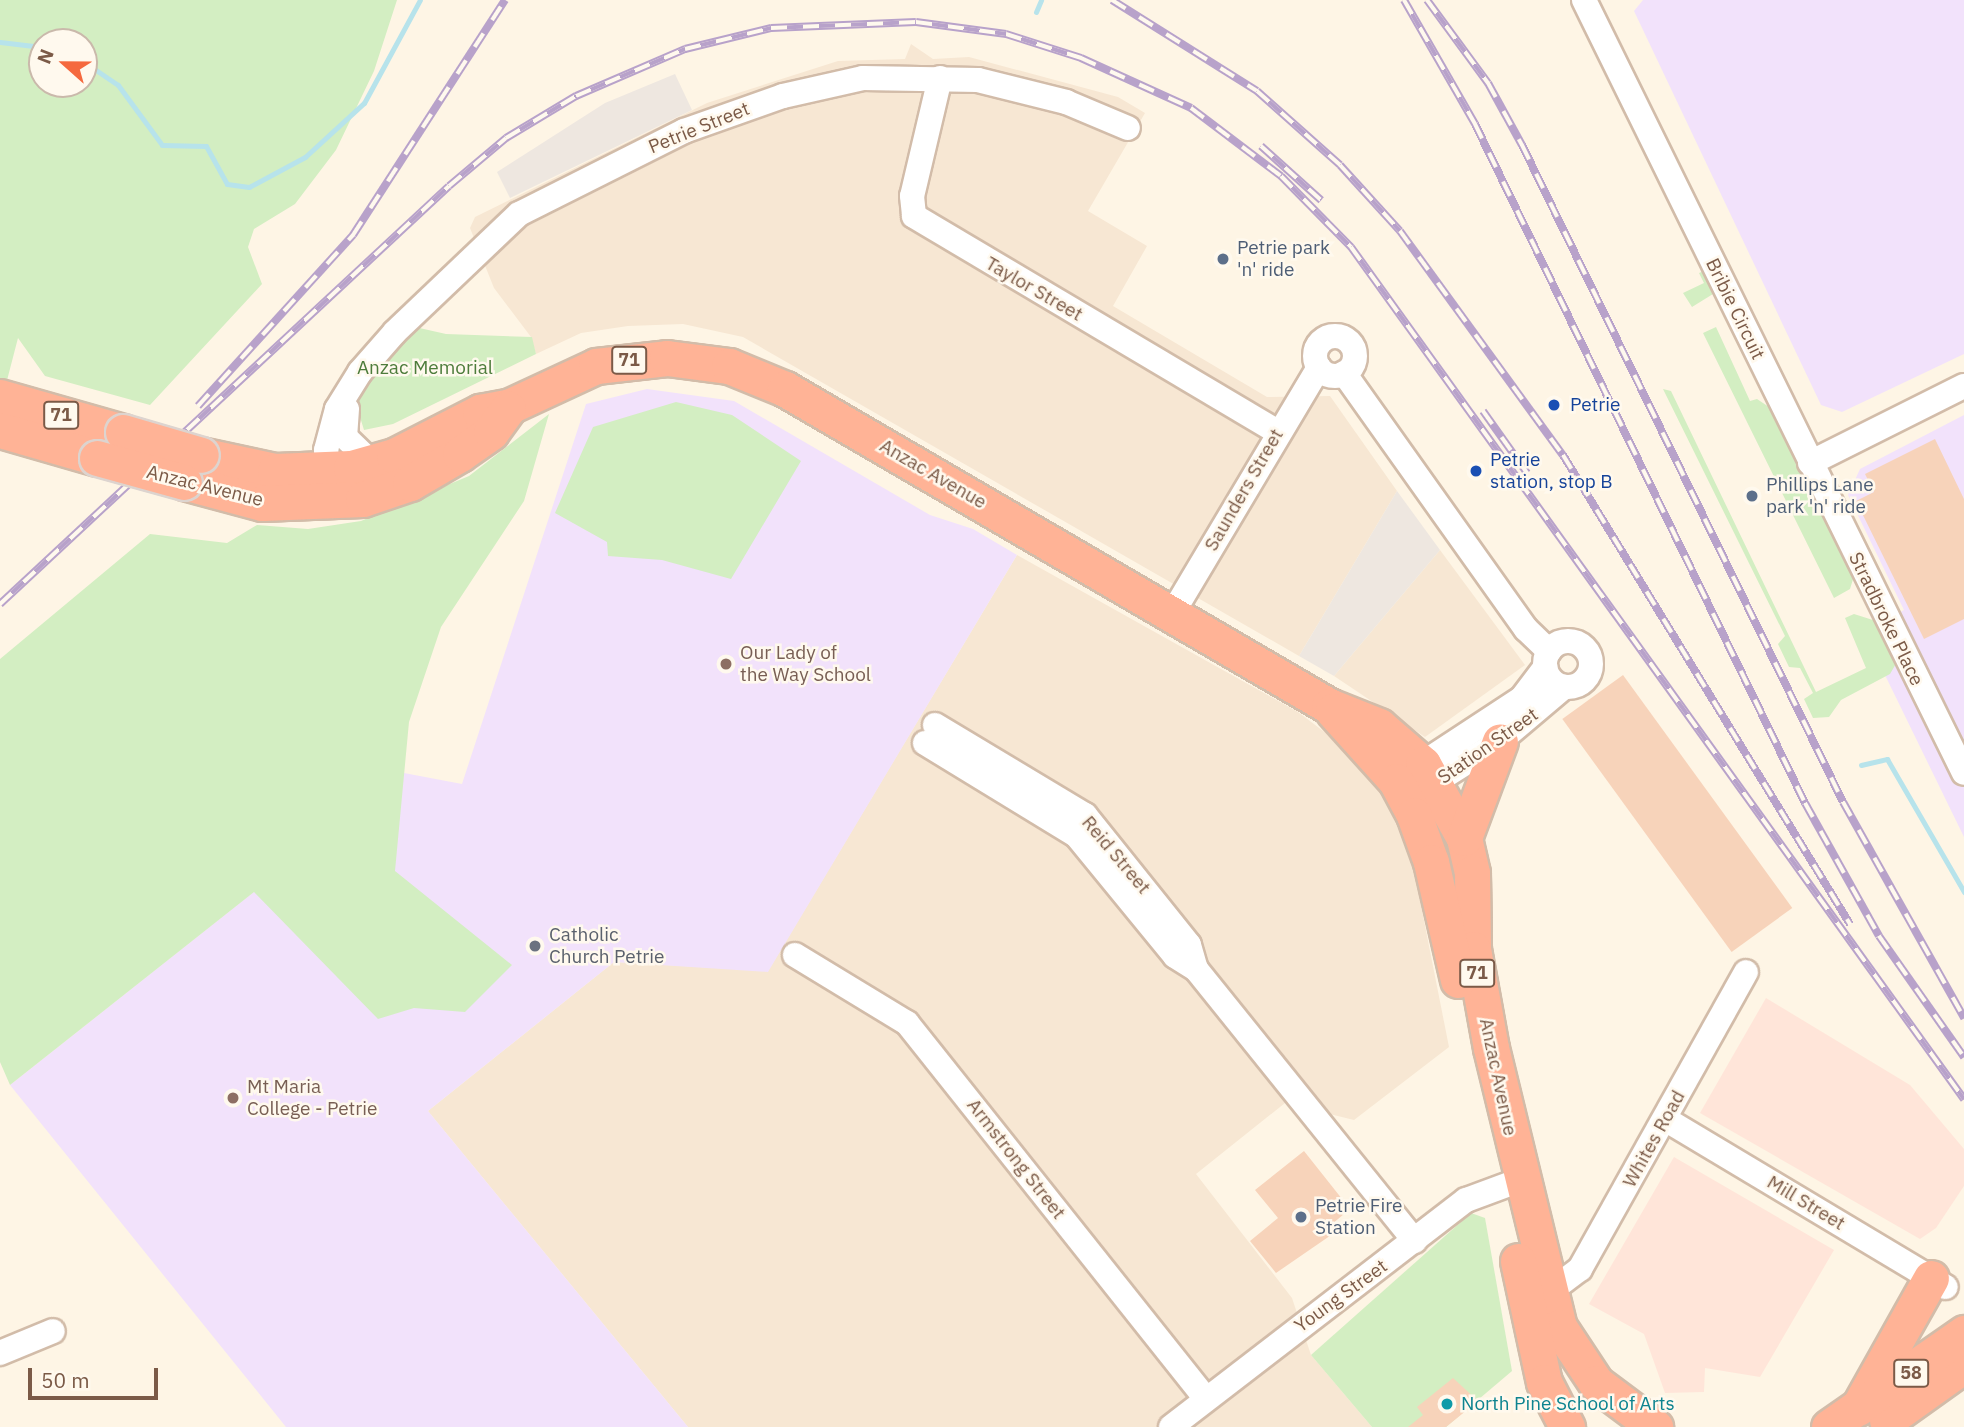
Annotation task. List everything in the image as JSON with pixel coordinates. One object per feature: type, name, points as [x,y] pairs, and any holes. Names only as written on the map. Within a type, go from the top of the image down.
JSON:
[{"type":"highway","name":"Anzac Avenue","points":[[0,430],[97,458],[192,469],[329,471],[372,463],[480,412],[510,406],[576,373],[630,360],[686,359],[755,374],[1329,706],[1415,782],[1464,838],[1472,873],[1478,978],[1544,1382],[1567,1427]]},
{"type":"highway","name":"Anzac Avenue","points":[[0,397],[123,432],[262,503],[307,505],[363,499],[410,483],[491,432],[510,406]]},
{"type":"highway","points":[[1464,838],[1500,741]]},
{"type":"highway","name":"Anzac Avenue","points":[[1415,782],[1431,862],[1511,1182],[1559,1327],[1589,1375],[1654,1427]]},
{"type":"highway","points":[[1854,1422],[1939,1283]]},
{"type":"highway","name":"58","points":[[1854,1422],[1964,1333]]},
{"type":"highway","name":"58","points":[[1854,1422],[1964,1365]]},
{"type":"street","name":"Bribie Circuit","points":[[1584,0],[1810,463]]},
{"type":"street","name":"Petrie Street","points":[[329,471],[329,436],[350,390],[372,355],[487,242],[555,192],[684,131],[783,96],[863,78],[940,78],[1008,86],[1128,128]]},
{"type":"street","name":"Taylor Street","points":[[940,78],[912,196],[914,216],[1278,432]]},
{"type":"street","points":[[1342,338],[1354,358],[1344,373],[1327,374],[1319,367],[1319,344],[1342,338]]},
{"type":"street","name":"Saunders Street","points":[[1172,614],[1319,367]]},
{"type":"street","points":[[1344,373],[1547,659],[1551,680],[1564,687],[1587,677],[1590,657],[1575,642],[1547,659]]},
{"type":"street","points":[[1810,463],[1964,386]]},
{"type":"street","name":"Petrie Street","points":[[350,390],[345,438],[372,463]]},
{"type":"street","name":"Stradbroke Place","points":[[1810,463],[1964,773]]},
{"type":"street","points":[[329,471],[363,499]]},
{"type":"street","name":"Station Street","points":[[1415,782],[1522,698],[1547,659]]},
{"type":"street","name":"Station Street","points":[[1415,782],[1500,741],[1564,687]]},
{"type":"street","name":"Reid Street","points":[[930,734],[1068,827],[1175,956],[1196,969],[1415,1241]]},
{"type":"street","name":"Armstrong Street","points":[[795,955],[907,1023],[1206,1399]]},
{"type":"street","name":"Whites Road","points":[[1548,1293],[1580,1269],[1746,972]]},
{"type":"street","name":"Mill Street","points":[[1665,1119],[1939,1283]]},
{"type":"street","name":"Young Street","points":[[1171,1427],[1466,1200],[1511,1182]]},
{"type":"street","points":[[0,1353],[53,1331]]},
{"type":"shaded area","points":[[1643,0],[1964,0],[1964,354],[1842,412],[1821,405],[1634,11]]},
{"type":"shaded area","points":[[911,44],[933,59],[969,57],[1118,97],[1145,113],[1088,211],[1147,246],[1113,306],[1267,397],[1330,396],[1397,491],[1299,656],[743,337],[683,324],[628,326],[581,333],[536,354],[531,337],[494,288],[470,228],[475,217],[707,103],[838,61],[905,59]]},
{"type":"shaded area","points":[[675,74],[692,110],[510,198],[497,172],[605,103]]},
{"type":"shaded area","points":[[647,389],[734,401],[930,515],[973,529],[1017,555],[768,972],[614,962],[428,1111],[688,1427],[286,1427],[10,1085],[404,773],[462,784],[586,404]]},
{"type":"shaded area","points":[[1964,415],[1964,837],[1864,632],[1904,610],[1848,495],[1860,469]]},
{"type":"shaded area","points":[[1397,491],[1440,550],[1334,676],[1299,656]]},
{"type":"shaded area","points":[[1440,550],[1525,665],[1425,737],[1334,676]]},
{"type":"shaded area","points":[[1017,555],[1298,712],[1347,749],[1384,797],[1412,860],[1449,1047],[1354,1120],[1285,1103],[1196,1174],[1292,1298],[1311,1355],[1372,1427],[688,1427],[428,1111],[614,962],[768,971]]},
{"type":"shaded area","points":[[1766,998],[1910,1085],[1964,1149],[1964,1186],[1936,1228],[1920,1239],[1700,1113]]},
{"type":"shaded area","points":[[1674,1157],[1834,1250],[1760,1377],[1705,1368],[1704,1392],[1665,1393],[1644,1334],[1589,1304]]},
{"type":"green space","points":[[0,0],[397,0],[374,71],[336,150],[295,204],[254,229],[248,247],[262,284],[150,405],[45,376],[18,338],[5,388],[0,386]]},
{"type":"green space","points":[[1704,271],[1713,294],[1692,307],[1683,293],[1704,283],[1699,273]]},
{"type":"green space","name":"Anzac Memorial","points":[[415,327],[446,334],[532,337],[536,354],[393,424],[364,430],[356,404],[395,345]]},
{"type":"green space","points":[[1716,327],[1750,401],[1757,399],[1772,409],[1854,576],[1850,589],[1834,598],[1703,333]]},
{"type":"green space","points":[[1663,389],[1671,391],[1816,692],[1866,668],[1845,618],[1854,614],[1876,621],[1897,662],[1890,674],[1841,700],[1829,717],[1813,718],[1804,699],[1813,693],[1800,668],[1789,667],[1778,644],[1785,636]]},
{"type":"green space","points":[[676,402],[732,415],[801,461],[731,579],[662,560],[608,556],[607,542],[555,513],[593,427]]},
{"type":"green space","points":[[549,414],[524,501],[441,627],[409,722],[395,871],[512,965],[465,1012],[414,1008],[378,1019],[254,892],[10,1085],[0,1062],[0,659],[150,534],[227,543],[257,525],[308,529],[361,521],[469,476]]},
{"type":"green space","points":[[1471,1213],[1485,1218],[1512,1371],[1446,1427],[1372,1427],[1311,1355]]},
{"type":"building","points":[[1935,439],[1964,499],[1964,619],[1924,639],[1856,501],[1874,492],[1865,474]]},
{"type":"building","points":[[1623,675],[1792,908],[1732,952],[1562,719]]},
{"type":"building","name":"Petrie Fire Station","points":[[1304,1151],[1350,1209],[1332,1224],[1337,1231],[1276,1273],[1250,1241],[1278,1218],[1255,1190]]},
{"type":"building","name":"North Pine School of Arts","points":[[1453,1378],[1478,1401],[1446,1427],[1408,1427],[1423,1415],[1417,1407]]},
{"type":"waterway","points":[[98,71],[118,85],[162,145],[206,146],[227,184],[249,187],[305,157],[364,103],[420,0]]},
{"type":"waterway","points":[[1036,12],[1041,0]]},
{"type":"waterway","points":[[0,42],[28,45]]},
{"type":"waterway","points":[[1861,765],[1887,759],[1964,892]]},
{"type":"railway","points":[[198,406],[353,235],[505,0]]},
{"type":"railway","points":[[1112,0],[1257,91],[1340,165],[1400,231],[1563,455],[1850,924]]},
{"type":"railway","points":[[1404,0],[1475,124],[1805,803],[1879,936],[1964,1057]]},
{"type":"railway","points":[[1427,0],[1488,83],[1522,145],[1843,802],[1964,1018]]},
{"type":"railway","points":[[0,604],[449,186],[506,138],[576,96],[685,49],[771,28],[916,22],[1006,34],[1081,58],[1191,108],[1281,176],[1351,247],[1964,1099]]},
{"type":"railway","points":[[1261,146],[1321,200]]},
{"type":"railway","points":[[1483,411],[1527,473]]},
{"type":"place","name":"Petrie park 'n' ride","points":[[1223,259]]},
{"type":"place","name":"Petrie","points":[[1554,405]]},
{"type":"place","name":"Petrie station, stop B","points":[[1476,471]]},
{"type":"place","name":"Phillips Lane park 'n' ride","points":[[1752,496]]},
{"type":"place","name":"Our Lady of the Way School","points":[[726,664]]},
{"type":"place","name":"Catholic Church Petrie","points":[[535,946]]},
{"type":"place","name":"Mt Maria College - Petrie","points":[[233,1098]]},
{"type":"place","name":"Petrie Fire Station","points":[[1301,1217]]},
{"type":"place","name":"North Pine School of Arts","points":[[1447,1404]]}]
